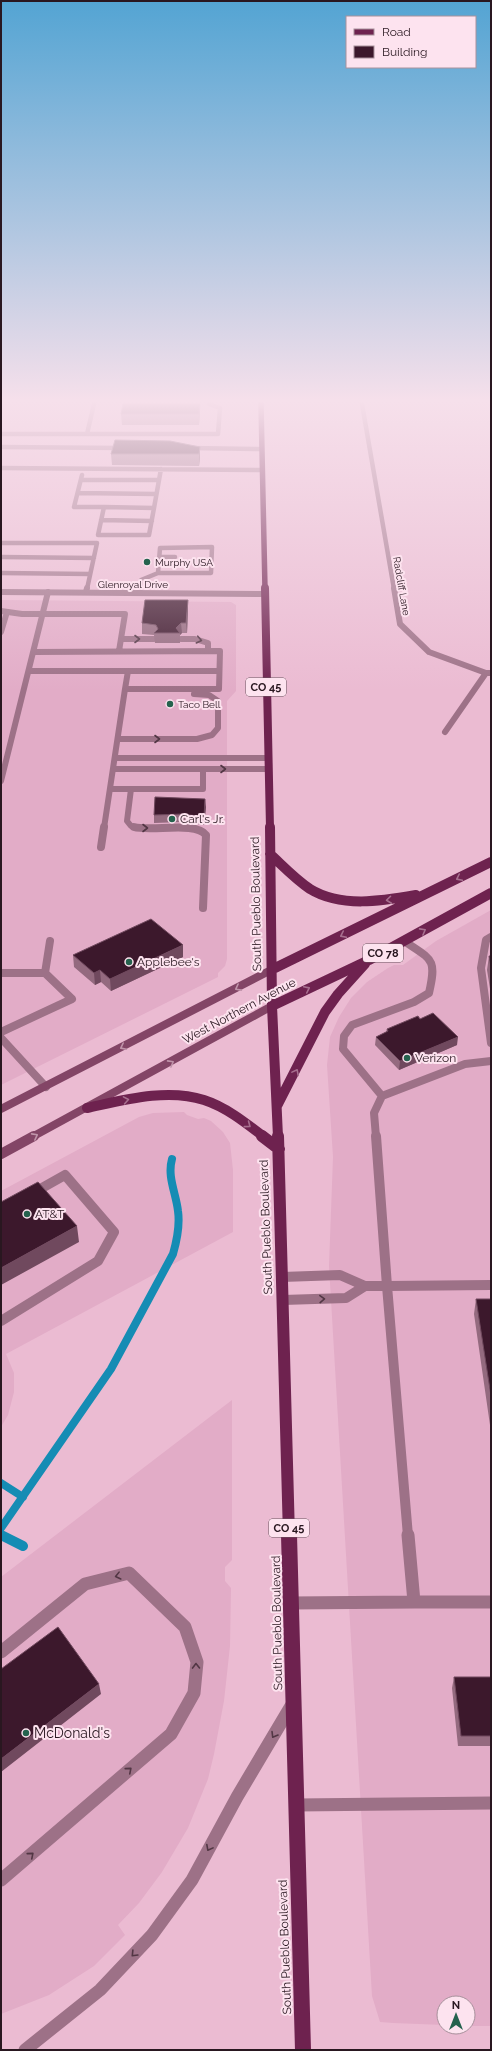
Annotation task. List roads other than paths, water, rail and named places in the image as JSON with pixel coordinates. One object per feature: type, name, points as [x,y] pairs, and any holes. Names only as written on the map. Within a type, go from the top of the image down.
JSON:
[{"type":"main road","name":"South Pueblo Boulevard","points":[[263,500],[273,969],[272,1006],[279,1149],[303,2050]]},
{"type":"main road","points":[[270,854],[307,886],[318,893],[336,899],[352,901],[388,901],[428,893]]},
{"type":"main road","name":"West Northern Avenue","points":[[1,1109],[273,969],[491,862]]},
{"type":"main road","name":"West Northern Avenue","points":[[1,1154],[88,1108],[272,1006],[369,960],[491,893]]},
{"type":"main road","points":[[277,1106],[326,1012],[338,994],[369,960]]},
{"type":"main road","points":[[88,1108],[127,1099],[172,1095],[204,1099],[229,1111],[279,1149]]},
{"type":"street","points":[[76,500],[74,507],[154,508]]},
{"type":"street","points":[[104,508],[98,535],[149,535],[155,500]]},
{"type":"street","name":"Radcliff Lane","points":[[379,500],[400,624],[429,652],[488,673],[445,732]]},
{"type":"street","points":[[101,520],[152,521]]},
{"type":"street","points":[[1,543],[97,543],[86,592]]},
{"type":"street","points":[[139,593],[141,580],[158,573],[211,573],[209,556],[212,547],[160,548],[158,573]]},
{"type":"street","points":[[160,557],[175,556]]},
{"type":"street","points":[[1,558],[94,558]]},
{"type":"street","points":[[159,564],[175,564]]},
{"type":"street","points":[[203,564],[211,564]]},
{"type":"street","points":[[1,573],[90,574]]},
{"type":"street","name":"Glenroyal Drive","points":[[1,592],[265,594]]},
{"type":"street","points":[[1,781],[48,592]]},
{"type":"street","points":[[1,632],[3,620],[2,612],[43,614],[124,614],[119,651]]},
{"type":"street","points":[[121,639],[154,639]]},
{"type":"street","points":[[181,639],[203,640],[208,643],[208,651]]},
{"type":"street","points":[[34,652],[220,651],[219,689],[125,692]]},
{"type":"street","points":[[29,671],[220,670]]},
{"type":"street","points":[[101,847],[128,671]]},
{"type":"street","points":[[118,739],[197,739],[212,736],[218,728],[218,701],[209,695],[125,692]]},
{"type":"street","points":[[115,758],[268,758]]},
{"type":"street","points":[[114,769],[268,769]]},
{"type":"street","points":[[110,789],[203,789],[204,769]]},
{"type":"street","points":[[131,789],[128,824],[137,828],[198,829],[206,835],[203,908]]},
{"type":"street","points":[[491,937],[486,940],[481,968],[491,1043]]},
{"type":"street","points":[[45,973],[50,941]]},
{"type":"street","points":[[382,1096],[343,1049],[344,1036],[352,1025],[414,1002],[429,992],[434,972],[430,959],[404,941]]},
{"type":"street","points":[[1,973],[45,973],[72,999],[1,1032]]},
{"type":"street","points":[[2,1041],[46,1087]]},
{"type":"street","points":[[414,1602],[374,1113],[382,1096],[465,1064],[491,1061]]},
{"type":"street","points":[[1,1321],[98,1261],[114,1232],[65,1175],[26,1197]]},
{"type":"street","points":[[282,1277],[340,1275],[365,1286],[491,1285]]},
{"type":"street","points":[[283,1300],[346,1298],[365,1286]]},
{"type":"street","points":[[1,1652],[85,1584],[129,1573],[185,1627],[197,1662],[194,1693],[171,1734],[1,1880]]},
{"type":"street","points":[[291,1603],[491,1602]]},
{"type":"street","points":[[25,2050],[100,1990],[152,1935],[192,1880],[237,1797],[294,1702]]},
{"type":"street","points":[[296,1805],[491,1804]]},
{"type":"waterway","points":[[23,1497],[111,1369],[173,1254],[177,1238],[179,1216],[171,1179],[172,1159]]},
{"type":"waterway","points":[[1,1483],[23,1497]]},
{"type":"waterway","points":[[1,1528],[23,1497]]},
{"type":"waterway","points":[[1,1535],[23,1546]]},
{"type":"place","name":"Murphy USA","points":[[147,562]]},
{"type":"place","name":"Taco Bell","points":[[170,704]]},
{"type":"place","name":"Carl's Jr.","points":[[172,819]]},
{"type":"place","name":"Applebee's","points":[[129,962]]},
{"type":"place","name":"Verizon","points":[[407,1058]]},
{"type":"place","name":"AT&T","points":[[27,1214]]},
{"type":"place","name":"McDonald's","points":[[26,1733]]}]
